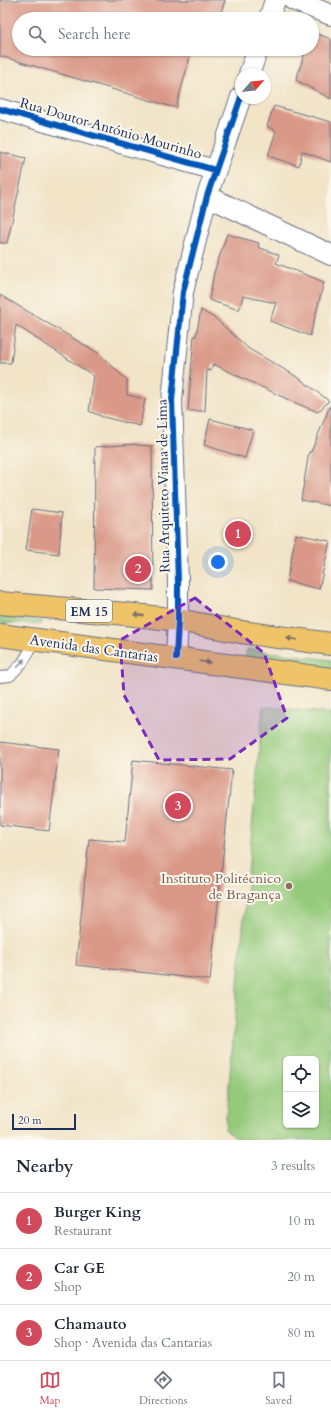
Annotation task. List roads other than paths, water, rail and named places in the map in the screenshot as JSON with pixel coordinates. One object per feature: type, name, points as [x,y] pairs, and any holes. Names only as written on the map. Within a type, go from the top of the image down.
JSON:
[{"type":"main road","name":"EM 15","points":[[0,603],[178,620],[241,632],[331,644]]},
{"type":"main road","name":"Avenida das Cantarias","points":[[0,635],[331,679]]},
{"type":"street","points":[[271,12],[275,0]]},
{"type":"street","points":[[293,0],[331,15]]},
{"type":"street","points":[[251,68],[255,56]]},
{"type":"street","name":"Rua Arquiteto Viana de Lima","points":[[176,658],[178,620],[172,400],[183,292],[207,196],[239,104]]},
{"type":"street","name":"Rua Doutor António Mourinho","points":[[0,109],[215,170]]},
{"type":"street","points":[[207,196],[331,255]]},
{"type":"lane","points":[[0,677],[10,676],[23,662],[36,640]]},
{"type":"place","name":"Burger King","points":[[238,534]]},
{"type":"place","name":"Car GE","points":[[138,569]]},
{"type":"place","name":"Chamauto","points":[[178,806]]},
{"type":"place","name":"Instituto Politécnico de Bragança","points":[[289,886]]}]
